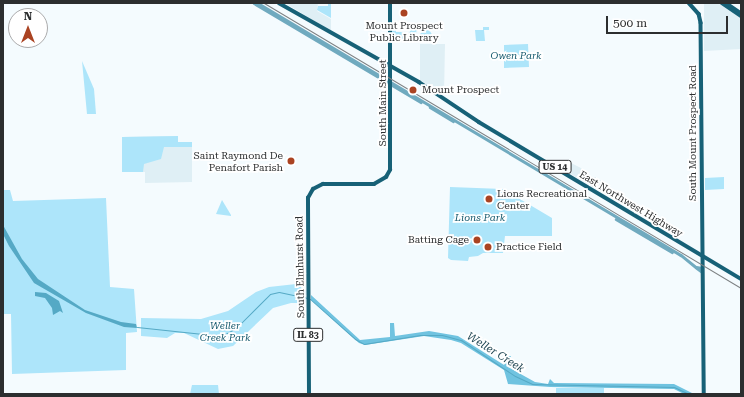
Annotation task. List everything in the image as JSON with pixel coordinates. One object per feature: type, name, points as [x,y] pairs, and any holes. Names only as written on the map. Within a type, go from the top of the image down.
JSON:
[{"type":"main road","name":"US 14","points":[[279,3],[390,66]]},
{"type":"main road","name":"South Main Street","points":[[313,189],[326,183],[374,184],[386,177],[391,165],[390,3]]},
{"type":"main road","name":"South Mount Prospect Road","points":[[690,3],[700,15],[701,23],[703,394]]},
{"type":"main road","points":[[722,3],[740,13]]},
{"type":"main road","points":[[726,3],[740,13]]},
{"type":"main road","points":[[730,3],[740,13]]},
{"type":"main road","name":"East Northwest Highway","points":[[390,66],[479,122],[741,279]]},
{"type":"main road","name":"South Elmhurst Road","points":[[309,394],[307,203],[313,189]]},
{"type":"street","points":[[254,3],[390,83]]},
{"type":"street","points":[[258,3],[696,267],[702,269]]},
{"type":"shaded area","points":[[285,3],[318,3],[317,11],[331,19],[331,31]]},
{"type":"shaded area","points":[[704,3],[720,3],[741,17],[741,49],[704,51]]},
{"type":"shaded area","points":[[420,44],[445,44],[444,95],[420,80]]},
{"type":"shaded area","points":[[178,136],[178,143],[192,142],[192,182],[145,183],[145,172],[122,172],[122,137]]},
{"type":"shaded area","points":[[569,162],[583,169],[587,177],[595,177],[608,185],[603,193],[564,170]]},
{"type":"shaded area","points":[[3,225],[22,259],[38,279],[85,310],[121,322],[136,324],[137,328],[124,327],[86,313],[34,283],[9,246],[3,234]]},
{"type":"shaded area","points":[[35,292],[46,293],[59,301],[63,313],[60,311],[53,315],[52,308],[45,298],[35,296]]},
{"type":"shaded area","name":"Weller Creek","points":[[311,295],[360,340],[390,337],[390,323],[394,323],[395,336],[429,331],[458,336],[504,365],[503,356],[511,356],[506,366],[535,382],[548,384],[550,379],[554,383],[674,384],[694,394],[684,394],[674,389],[550,387],[508,384],[504,370],[461,343],[451,340],[424,336],[365,345],[359,343],[311,300]]},
{"type":"green space","points":[[328,3],[331,4],[331,18],[317,10],[318,6],[328,6]]},
{"type":"green space","points":[[411,27],[417,27],[415,41],[392,39],[392,28],[396,28],[396,32],[403,32],[403,38],[408,39]]},
{"type":"green space","points":[[483,27],[489,27],[489,30],[484,30],[485,41],[476,41],[475,30],[483,30]]},
{"type":"green space","points":[[424,30],[428,30],[432,36],[428,42],[424,42],[420,38],[420,34]]},
{"type":"green space","name":"Owen Park","points":[[528,44],[529,67],[504,68],[504,45]]},
{"type":"green space","points":[[82,61],[94,89],[96,114],[87,114]]},
{"type":"green space","points":[[178,136],[178,142],[192,142],[192,147],[164,147],[161,159],[144,164],[143,172],[122,172],[122,137]]},
{"type":"green space","points":[[724,177],[724,189],[705,190],[705,178]]},
{"type":"green space","name":"Lions Park","points":[[450,187],[503,189],[552,218],[552,236],[505,236],[503,253],[483,253],[478,256],[469,257],[468,261],[451,260],[448,258]]},
{"type":"green space","points":[[3,190],[10,190],[13,201],[106,198],[110,287],[134,289],[137,332],[126,333],[126,370],[12,374],[11,314],[3,314]]},
{"type":"green space","points":[[222,200],[231,215],[231,216],[216,214]]},
{"type":"green space","name":"Weller Creek Park","points":[[305,283],[306,303],[291,303],[273,308],[233,346],[218,349],[184,333],[175,333],[167,338],[141,336],[141,318],[201,319],[228,311],[256,292],[269,287]]},
{"type":"green space","points":[[192,385],[218,385],[219,394],[190,394]]},
{"type":"green space","points":[[556,388],[604,388],[604,394],[556,394]]},
{"type":"waterway","name":"Weller Creek","points":[[137,327],[222,336],[236,328],[270,294],[279,292],[307,298]]},
{"type":"waterway","name":"Weller Creek","points":[[310,299],[355,339],[364,344],[420,335],[442,335],[461,340],[515,376],[532,384],[674,387],[689,394]]},
{"type":"railway","points":[[264,3],[741,288]]},
{"type":"place","name":"Mount Prospect Public Library","points":[[404,13]]},
{"type":"place","name":"Mount Prospect","points":[[413,90]]},
{"type":"place","name":"Saint Raymond De Penafort Parish","points":[[291,161]]},
{"type":"place","name":"Lions Recreational Center","points":[[489,199]]},
{"type":"place","name":"Batting Cage","points":[[477,240]]},
{"type":"place","name":"Practice Field","points":[[488,247]]}]
